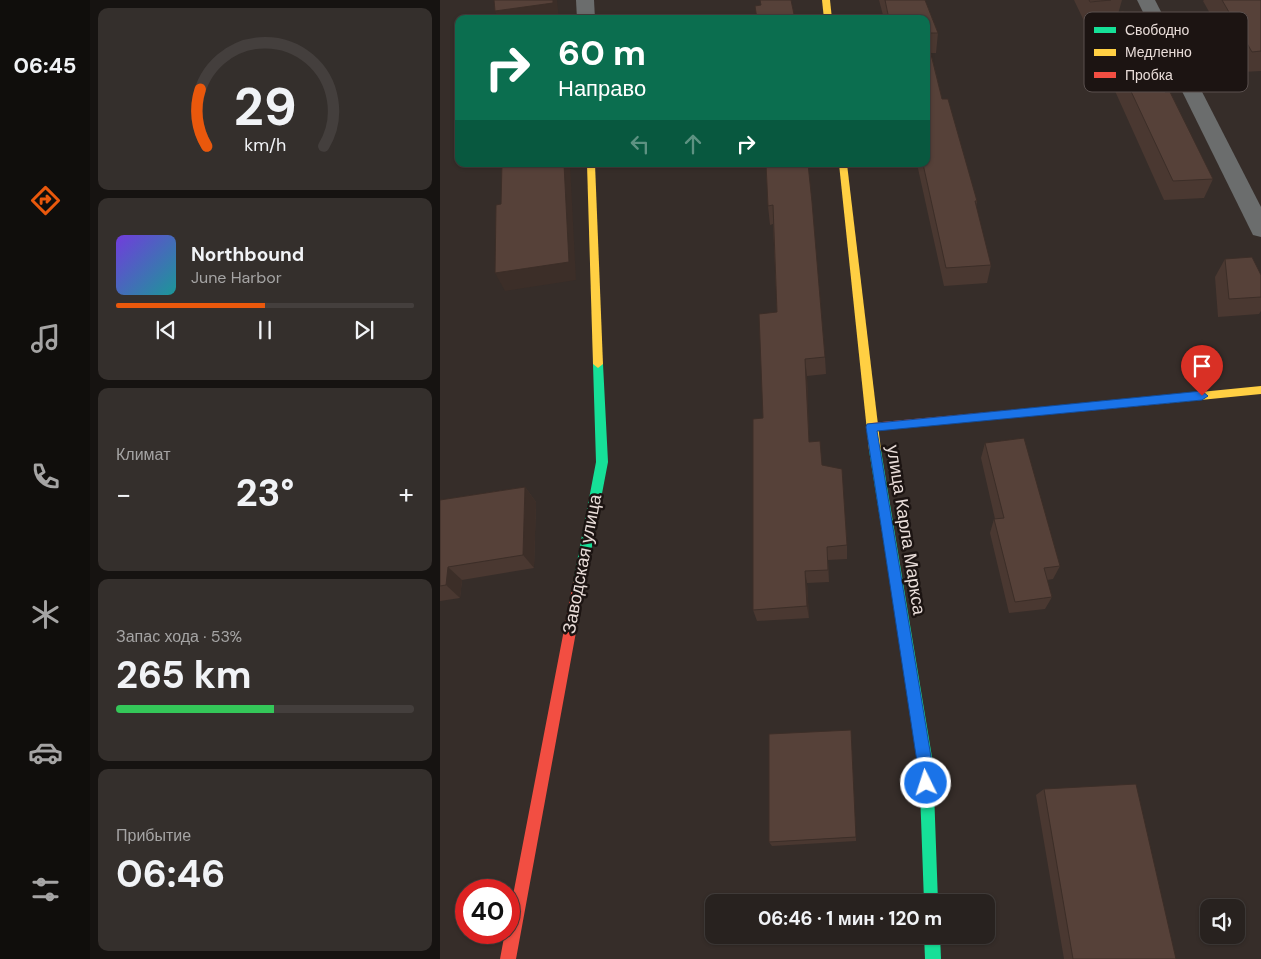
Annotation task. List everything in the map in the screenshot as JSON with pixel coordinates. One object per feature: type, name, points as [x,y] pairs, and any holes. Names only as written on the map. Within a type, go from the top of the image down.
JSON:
[{"type":"street","points":[[585,0],[586,15]]},
{"type":"street","points":[[826,0],[828,15]]},
{"type":"street","points":[[1146,0],[1152,12]]},
{"type":"street","points":[[1192,92],[1261,229]]},
{"type":"street","name":"Заводская улица","points":[[508,959],[602,462],[591,167]]},
{"type":"street","name":"улица Карла Маркса","points":[[843,167],[871,427],[926,763],[931,894]]},
{"type":"street","points":[[871,427],[1261,390]]},
{"type":"street","points":[[932,944],[933,959]]},
{"type":"building","points":[[494,0],[553,0],[553,3],[495,11]]},
{"type":"building","points":[[760,0],[791,0],[794,15],[756,15],[755,6],[761,5]]},
{"type":"building","points":[[885,0],[925,0],[938,33],[930,33],[930,15],[888,15]]},
{"type":"building","points":[[1089,0],[1111,0],[1090,2]]},
{"type":"building","points":[[1222,0],[1261,0],[1261,51],[1252,52],[1248,45],[1248,12],[1229,12]]},
{"type":"building","points":[[930,50],[942,99],[948,99],[977,201],[975,201],[991,265],[946,268],[924,167],[930,167]]},
{"type":"building","points":[[1131,92],[1170,92],[1213,179],[1173,181]]},
{"type":"building","points":[[502,167],[564,167],[569,262],[495,273],[496,205],[501,204]]},
{"type":"building","points":[[766,167],[808,167],[825,357],[805,359],[809,442],[820,441],[822,465],[842,469],[847,545],[827,547],[828,570],[805,571],[807,606],[753,610],[753,419],[763,418],[759,314],[777,312],[773,205],[768,206]]},
{"type":"building","points":[[1252,257],[1261,275],[1261,297],[1229,299],[1225,259]]},
{"type":"building","points":[[1024,438],[1060,566],[1044,568],[1052,597],[1015,602],[994,519],[1004,518],[985,443]]},
{"type":"building","points":[[525,487],[523,555],[448,567],[446,585],[440,586],[440,500]]},
{"type":"building","points":[[851,730],[856,837],[769,842],[769,734]]},
{"type":"building","points":[[1136,784],[1176,959],[1073,959],[1044,789]]},
{"type":"traffic: fast","points":[[579,583],[602,462],[598,364]]},
{"type":"traffic: fast","points":[[875,450],[926,763],[931,894]]},
{"type":"traffic: fast","points":[[932,944],[933,959]]},
{"type":"traffic: slow","points":[[826,0],[828,15]]},
{"type":"traffic: slow","points":[[591,167],[598,364]]},
{"type":"traffic: slow","points":[[843,167],[875,450]]},
{"type":"traffic: slow","points":[[1160,400],[1261,390]]},
{"type":"traffic: jam","points":[[871,427],[1160,400]]},
{"type":"traffic: jam","points":[[508,959],[579,583]]},
{"type":"route","points":[[926,783],[926,763],[871,427],[1202,396]]}]
